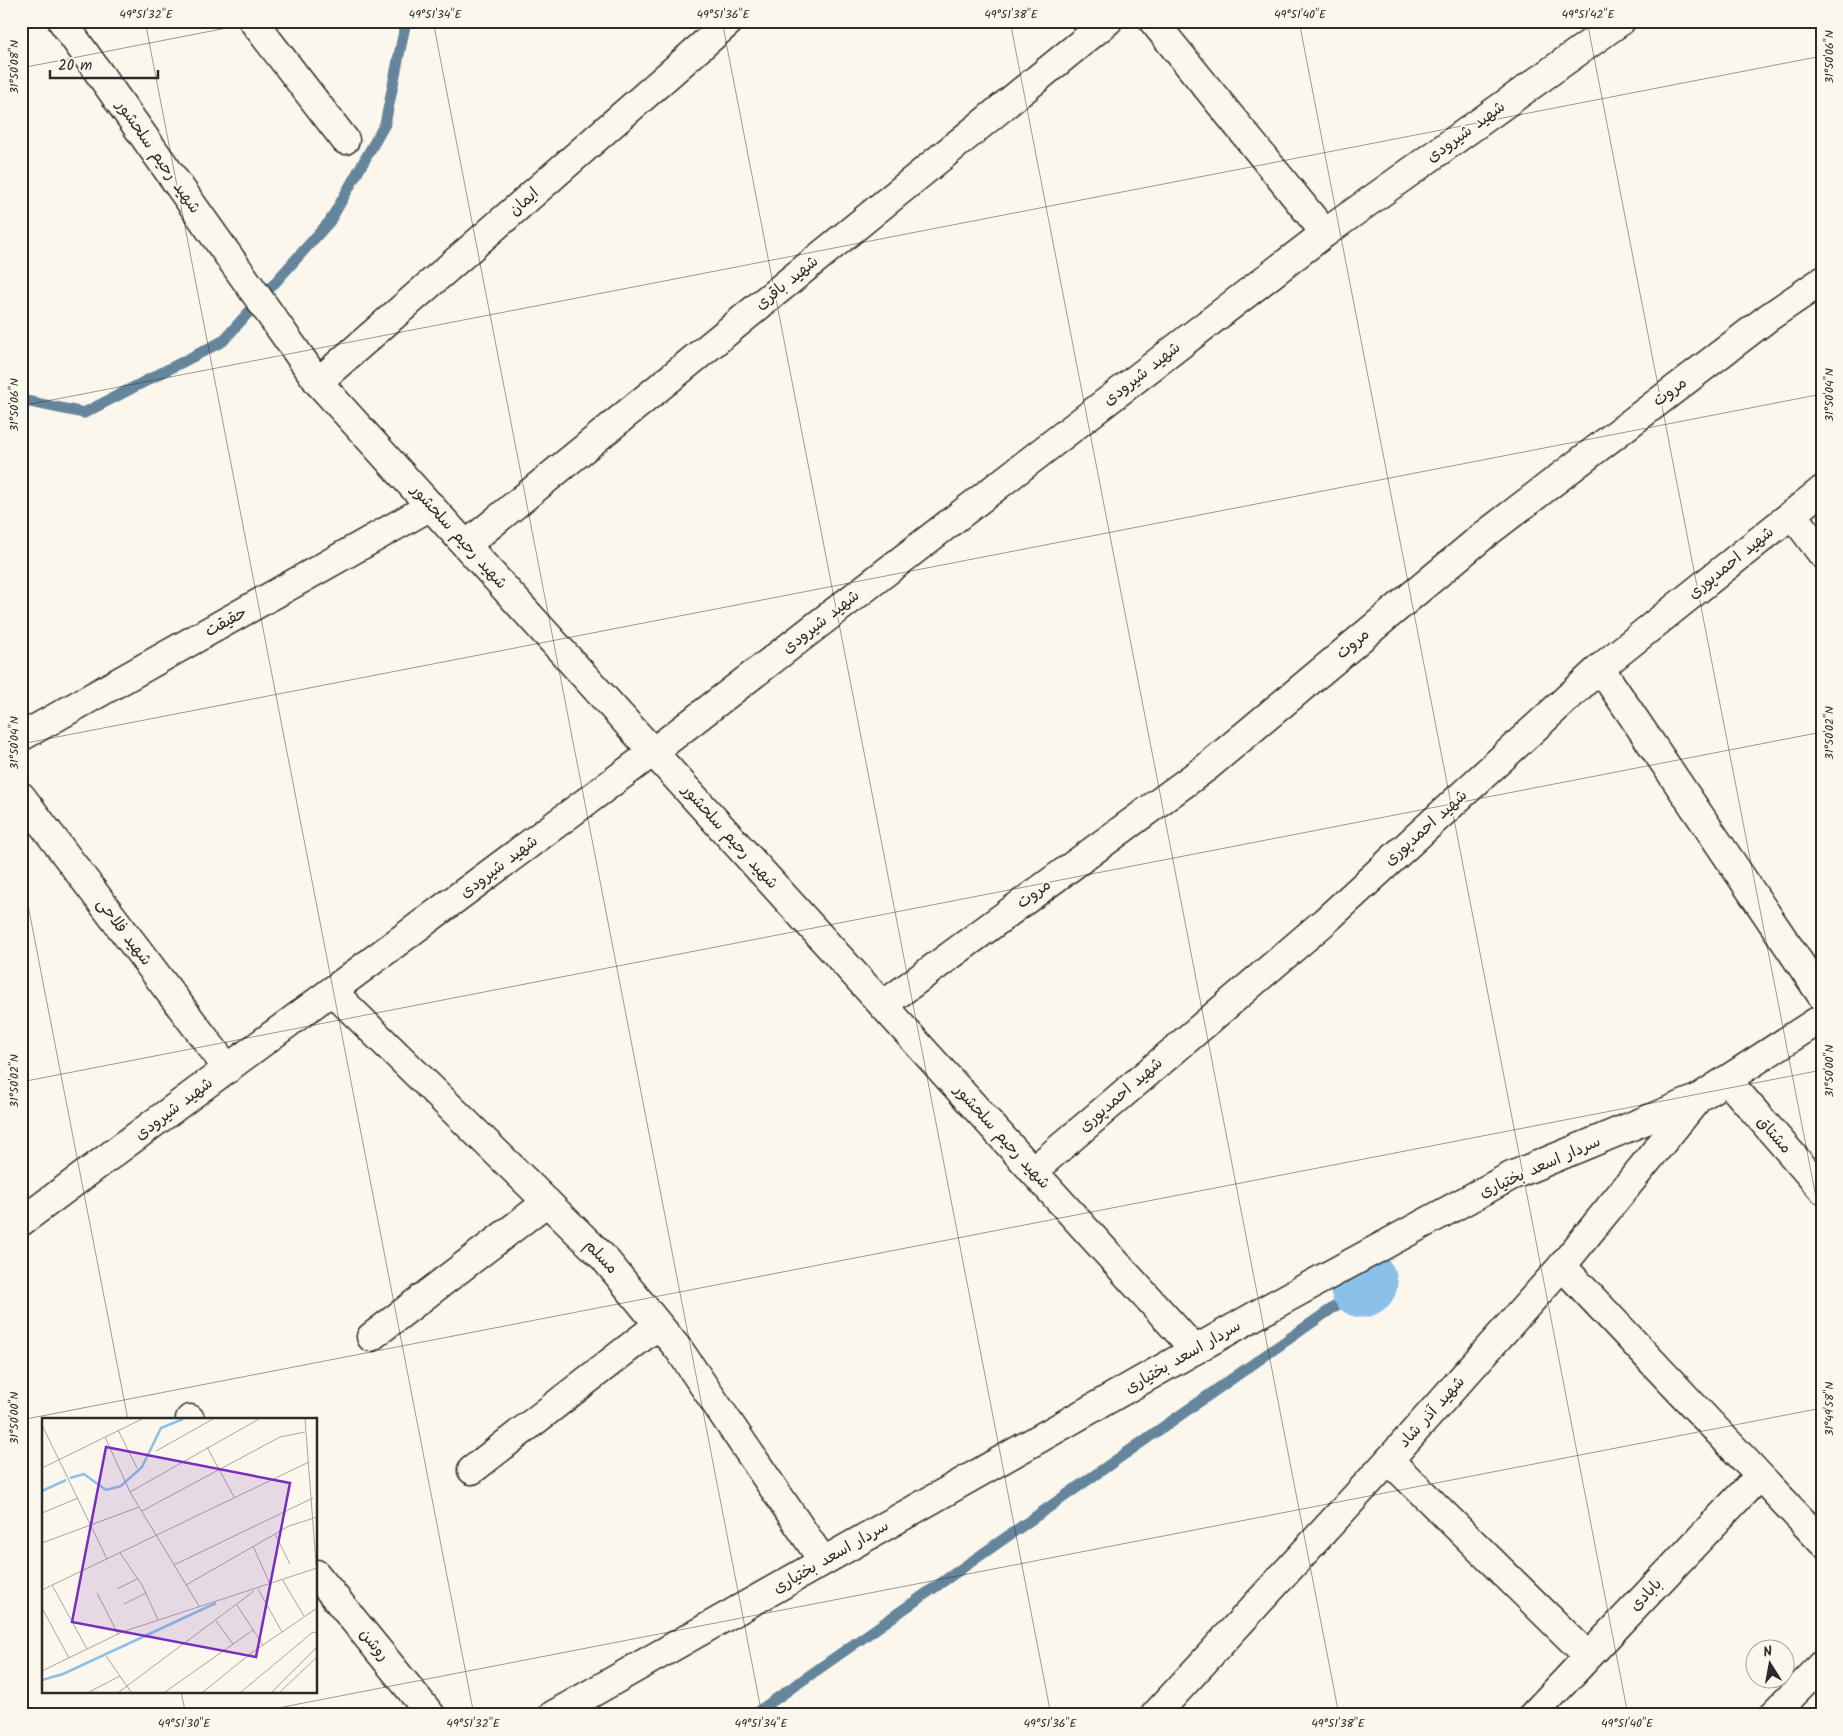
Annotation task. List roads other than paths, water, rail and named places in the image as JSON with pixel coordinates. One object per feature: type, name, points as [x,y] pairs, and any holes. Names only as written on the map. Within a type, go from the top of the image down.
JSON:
[{"type":"street","name":"شهید رحیم سلحشور","points":[[62,21],[318,382],[1195,1350]]},
{"type":"street","points":[[253,21],[345,140]]},
{"type":"street","name":"ایمان","points":[[318,382],[730,21]]},
{"type":"street","name":"شهید باقری","points":[[466,545],[1108,21]]},
{"type":"street","points":[[1153,21],[1325,233]]},
{"type":"street","name":"شهید شیرودی","points":[[21,1222],[653,752],[1325,233],[1621,21]]},
{"type":"street","name":"مروت","points":[[883,1006],[1207,767],[1483,536],[1769,317],[1822,281]]},
{"type":"street","name":"شهید احمدپوری","points":[[1033,1171],[1324,922],[1600,668],[1822,490]]},
{"type":"street","name":"حقیقت","points":[[21,737],[431,506]]},
{"type":"street","points":[[1792,514],[1822,554]]},
{"type":"street","points":[[1600,668],[1822,996]]},
{"type":"street","name":"شهید فلاحی","points":[[21,796],[228,1069]]},
{"type":"street","name":"مسلم","points":[[332,991],[604,1258],[680,1351],[823,1561]]},
{"type":"street","name":"سردار اسعد بختیاری","points":[[553,1715],[1274,1305],[1511,1176],[1697,1099],[1822,1018]]},
{"type":"street","name":"مشتاق","points":[[1727,1080],[1822,1189]]},
{"type":"street","name":"شهید آذر شاد","points":[[1155,1715],[1389,1460],[1562,1266],[1697,1099]]},
{"type":"street","points":[[371,1337],[547,1202]]},
{"type":"street","points":[[1562,1266],[1822,1542]]},
{"type":"street","points":[[472,1470],[658,1325]]},
{"type":"street","points":[[1389,1460],[1588,1656]]},
{"type":"street","name":"بابادی","points":[[1533,1715],[1760,1476]]},
{"type":"street","name":"روشن","points":[[318,1576],[431,1715]]},
{"type":"street","points":[[1774,1715],[1822,1665]]},
{"type":"waterway","points":[[21,400],[84,413],[223,341],[330,221],[385,124],[406,21]]},
{"type":"waterway","points":[[753,1715],[1337,1305],[1362,1285]]}]
